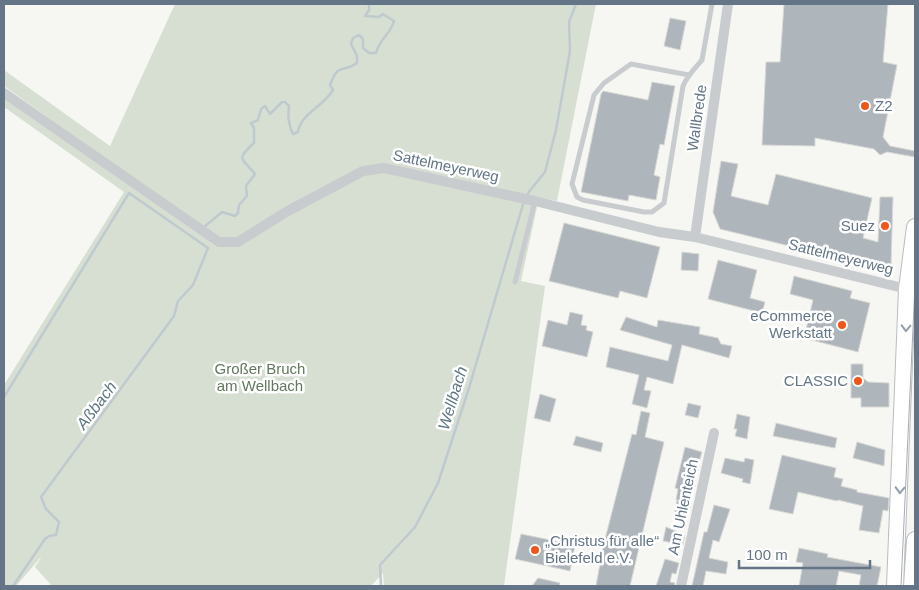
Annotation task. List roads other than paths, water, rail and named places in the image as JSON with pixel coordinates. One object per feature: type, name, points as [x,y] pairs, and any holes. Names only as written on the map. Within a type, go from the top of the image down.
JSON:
[{"type":"main road","points":[[895,586],[915,227]]},
{"type":"main road","points":[[912,586],[915,540]]},
{"type":"street","name":"Wallbrede","points":[[695,237],[728,4]]},
{"type":"street","name":"Sattelmeyerweg","points":[[4,93],[218,242],[238,242],[286,212],[364,171],[384,168],[536,201],[659,232],[695,237],[911,290]]},
{"type":"street","name":"Am Uhlenteich","points":[[681,586],[714,433]]},
{"type":"lane","points":[[689,75],[631,64],[616,72],[598,89],[572,184],[577,197],[583,200],[644,212],[658,209],[664,203],[682,86],[702,60],[712,4]]},
{"type":"lane","points":[[515,282],[536,201]]},
{"type":"waterway","name":"Aßbach","points":[[204,227],[222,212],[235,216],[238,213],[239,205],[247,196],[246,186],[255,174],[242,159],[244,153],[254,143],[254,128],[251,123],[258,120],[261,109],[265,106],[270,114],[282,102],[285,102],[289,106],[291,130],[293,134],[298,132],[300,125],[307,115],[333,90],[330,85],[336,73],[357,63],[357,56],[351,44],[353,38],[359,35],[363,39],[363,48],[369,53],[376,53],[394,21],[383,14],[379,17],[365,16],[369,10],[369,4]]},
{"type":"waterway","name":"Wellbach","points":[[528,193],[545,172],[556,130],[570,51],[569,22],[576,4]]},
{"type":"waterway","name":"Aßbach","points":[[4,397],[129,193],[208,248],[193,285],[178,301],[174,316],[41,497],[46,509],[59,522],[56,535],[45,539],[13,586]]},
{"type":"waterway","name":"Wellbach","points":[[381,586],[380,565],[415,527],[438,483],[469,388],[524,201]]},
{"type":"tram line","points":[[901,586],[915,285]]},
{"type":"place","name":"Z2","points":[[865,106]]},
{"type":"place","name":"Suez","points":[[885,226]]},
{"type":"place","name":"eCommerce Werkstatt","points":[[842,325]]},
{"type":"place","name":"CLASSIC","points":[[858,381]]},
{"type":"place","name":"„Christus für alle“ Bielefeld e.V.","points":[[535,550]]},
{"type":"park label","name":"Großer Bruch am Wellbach","points":[[260,378]]}]
